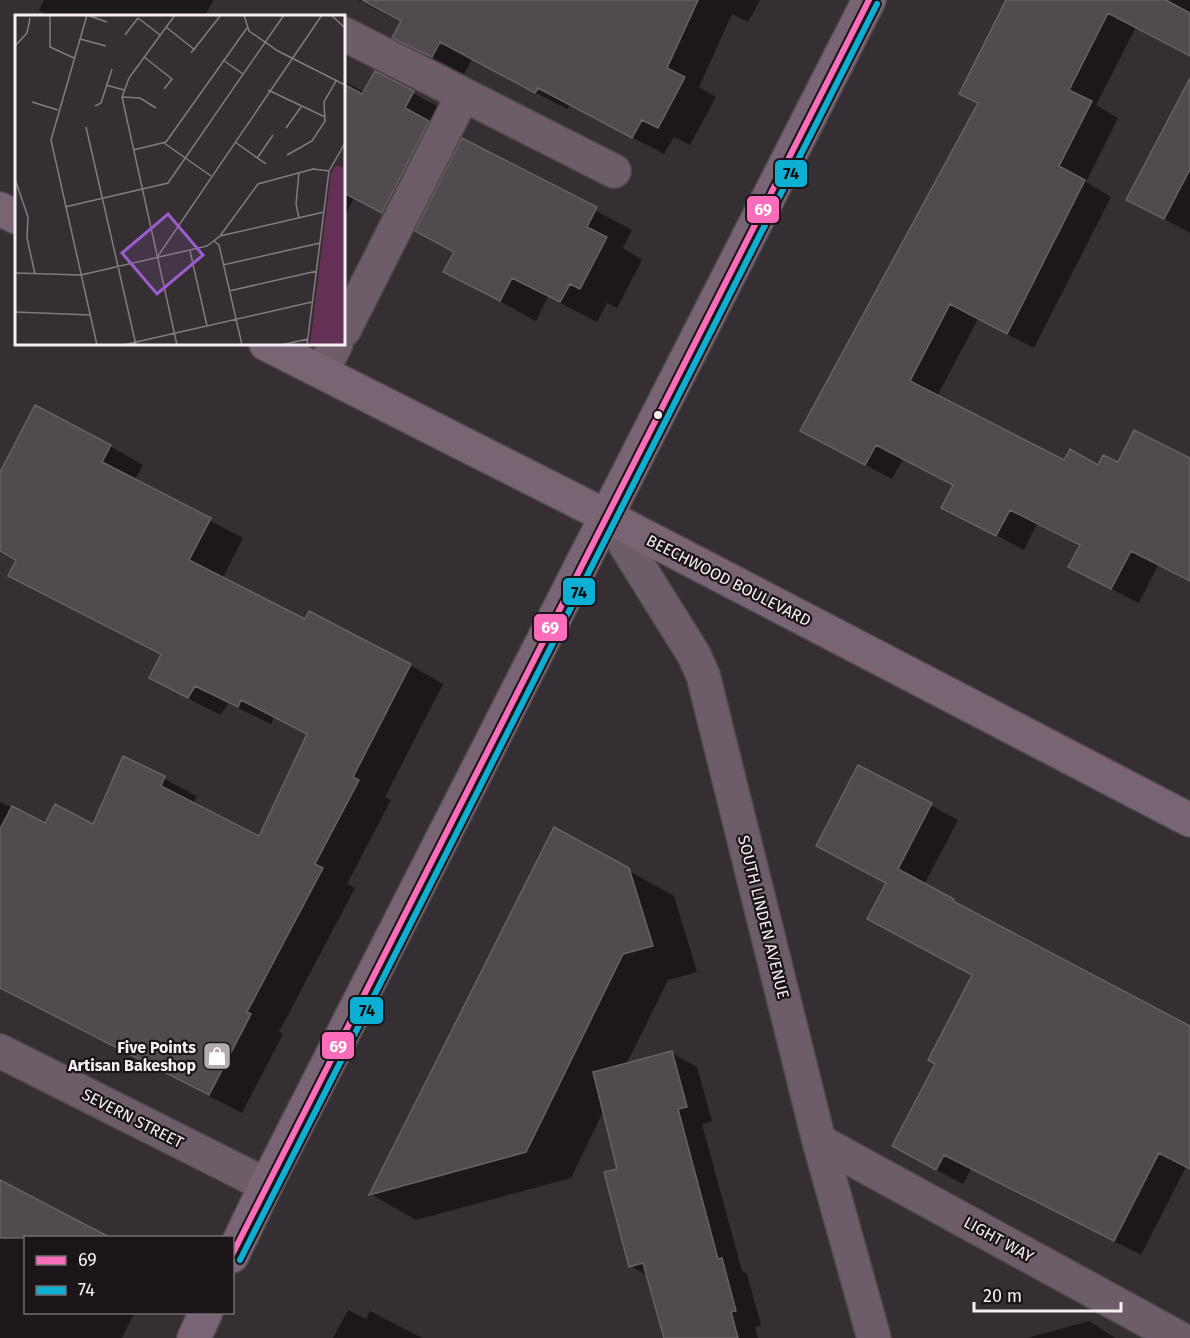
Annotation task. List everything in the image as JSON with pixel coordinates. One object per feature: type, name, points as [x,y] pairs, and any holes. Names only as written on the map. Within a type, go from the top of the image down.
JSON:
[{"type":"main road","points":[[234,1252],[869,0]]},
{"type":"main road","points":[[0,209],[15,216]]},
{"type":"main road","name":"BEECHWOOD BOULEVARD","points":[[268,345],[608,517],[1190,820]]},
{"type":"main road","points":[[194,1338],[205,1314]]},
{"type":"street","points":[[345,35],[614,171]]},
{"type":"street","points":[[345,328],[463,95]]},
{"type":"street","points":[[322,372],[336,345]]},
{"type":"street","name":"SOUTH LINDEN AVENUE","points":[[608,517],[694,655],[703,675],[819,1141],[874,1338]]},
{"type":"street","name":"SEVERN STREET","points":[[0,1051],[266,1185]]},
{"type":"street","name":"LIGHT WAY","points":[[819,1141],[1179,1338]]},
{"type":"building","points":[[362,0],[698,0],[667,68],[685,77],[658,128],[642,120],[632,138],[538,88],[535,93],[440,42],[432,57],[392,38],[401,21]]},
{"type":"building","points":[[1006,0],[1166,0],[1190,13],[1190,56],[1108,13],[1069,90],[1092,101],[1059,166],[1085,180],[1007,334],[950,304],[910,381],[1064,460],[1070,449],[1098,465],[1103,455],[1118,462],[1134,430],[1190,458],[1190,581],[1131,551],[1111,589],[1068,567],[1080,545],[1010,510],[996,536],[941,508],[953,485],[876,445],[865,465],[800,431],[978,103],[959,94]]},
{"type":"building","points":[[375,71],[414,91],[405,108],[429,121],[382,213],[345,194],[345,85],[362,94]]},
{"type":"building","points":[[1190,78],[1190,169],[1164,219],[1126,200]]},
{"type":"building","points":[[462,138],[597,207],[587,227],[607,237],[580,289],[570,284],[560,302],[512,278],[500,301],[443,272],[454,252],[415,231]]},
{"type":"building","points":[[35,405],[111,445],[102,462],[211,518],[189,560],[305,619],[309,611],[411,664],[353,777],[359,780],[315,864],[323,868],[247,1012],[251,1014],[209,1095],[0,988],[0,829],[12,806],[45,823],[55,804],[93,824],[123,756],[165,776],[161,786],[259,836],[307,734],[241,700],[238,707],[195,686],[188,698],[149,678],[161,654],[8,576],[16,560],[0,551],[0,472]]},
{"type":"building","points":[[858,765],[932,803],[898,869],[954,899],[953,901],[1190,1026],[1190,1169],[1159,1153],[1114,1241],[944,1155],[936,1170],[892,1146],[935,1064],[928,1060],[972,975],[867,919],[886,883],[816,846]]},
{"type":"building","points":[[554,827],[629,868],[653,946],[623,954],[526,1152],[369,1195]]},
{"type":"building","points":[[672,1051],[687,1107],[678,1109],[718,1259],[722,1258],[736,1311],[731,1312],[738,1338],[664,1338],[643,1263],[629,1267],[604,1172],[617,1169],[593,1072]]},
{"type":"building","points":[[0,1180],[107,1236],[24,1236],[24,1238],[0,1238]]},
{"type":"transit line","name":"69","points":[[234,1251],[869,0]]},
{"type":"transit line","name":"74","points":[[240,1260],[877,4]]},
{"type":"place","name":"Five Points Artisan Bakeshop","points":[[217,1056]]}]
